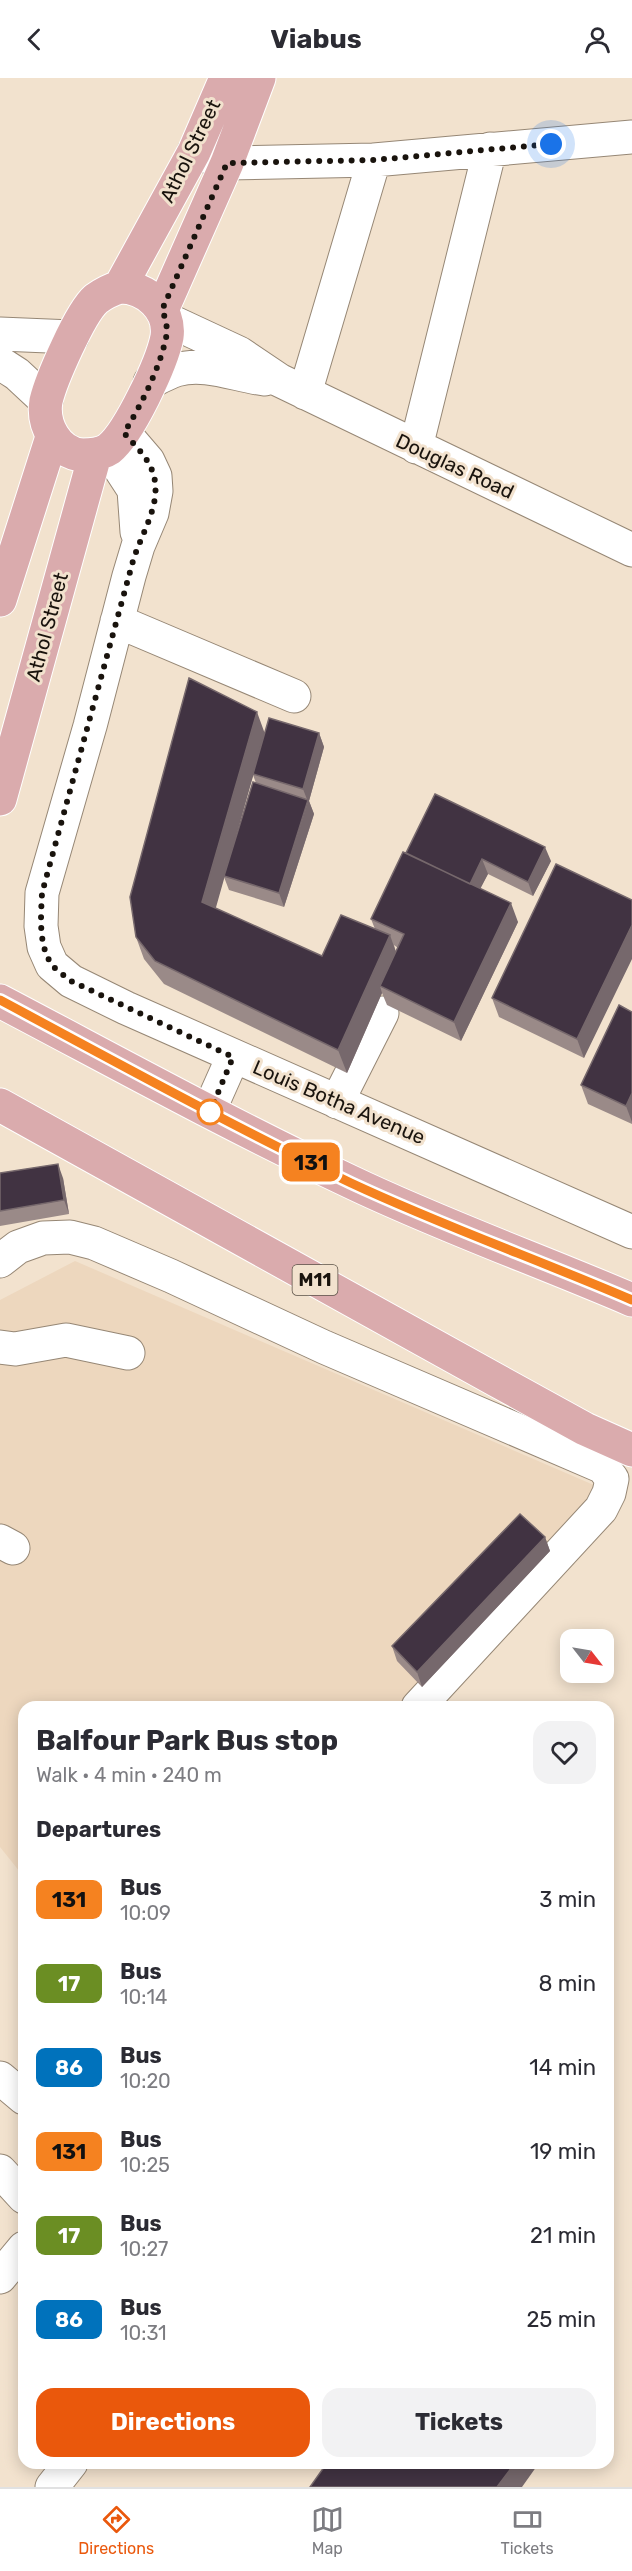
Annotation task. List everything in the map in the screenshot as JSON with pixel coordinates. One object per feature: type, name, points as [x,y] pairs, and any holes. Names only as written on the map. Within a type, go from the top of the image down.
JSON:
[{"type":"main road","name":"Athol Street","points":[[120,287],[194,152],[226,78]]},
{"type":"main road","name":"Athol Street","points":[[0,799],[109,446],[150,382],[167,336],[164,315],[227,163],[259,78]]},
{"type":"main road","points":[[109,446],[75,454],[66,450],[52,437],[46,418],[46,401],[72,338],[83,314],[95,300],[108,290],[120,287],[140,291],[153,299],[164,315]]},
{"type":"main road","points":[[0,600],[52,437]]},
{"type":"main road","points":[[0,1000],[209,1111],[407,1208],[632,1300]]},
{"type":"main road","name":"M11","points":[[0,1105],[585,1429],[632,1450]]},
{"type":"street","points":[[194,152],[227,163],[374,160],[632,137]]},
{"type":"street","points":[[416,447],[490,149]]},
{"type":"street","points":[[292,386],[374,160]]},
{"type":"street","name":"Douglas Road","points":[[164,315],[239,353],[292,386],[632,550]]},
{"type":"street","points":[[0,333],[72,338]]},
{"type":"street","points":[[0,363],[17,374],[46,401]]},
{"type":"street","name":"Douglas Road","points":[[150,382],[176,370],[194,368],[292,386]]},
{"type":"street","name":"Louis Botha Avenue","points":[[109,446],[148,461],[154,476],[156,491],[152,513],[138,546],[42,893],[41,926],[44,947],[52,965],[71,981],[233,1057],[632,1232]]},
{"type":"street","points":[[117,621],[294,696]]},
{"type":"street","points":[[337,1102],[382,1013]]},
{"type":"street","points":[[209,1111],[233,1057]]},
{"type":"street","points":[[0,1261],[18,1247],[43,1238],[70,1238],[94,1243],[324,1347],[603,1467],[612,1479],[609,1493],[601,1509],[426,1701]]},
{"type":"street","points":[[0,1347],[15,1348],[66,1340],[128,1353]]},
{"type":"street","points":[[0,2078],[18,2093]]},
{"type":"street","points":[[0,2171],[18,2190]]},
{"type":"street","points":[[0,2277],[18,2255]]},
{"type":"street","points":[[37,2487],[48,2469]]},
{"type":"street","points":[[52,2487],[66,2469]]},
{"type":"shaded area","points":[[75,1261],[603,1489],[402,1701],[18,1701],[18,1870],[0,1847],[0,1300]]},
{"type":"building","points":[[189,678],[257,712],[202,902],[322,956],[341,915],[390,935],[338,1050],[155,961],[136,937],[130,897]]},
{"type":"building","points":[[269,718],[319,733],[303,789],[253,774]]},
{"type":"building","points":[[253,782],[308,800],[279,893],[224,876]]},
{"type":"building","points":[[435,794],[545,847],[528,882],[482,859],[470,884],[406,853]]},
{"type":"building","points":[[403,852],[511,903],[454,1022],[380,986],[404,934],[371,919]]},
{"type":"building","points":[[556,864],[632,900],[632,925],[577,1039],[492,998]]},
{"type":"building","points":[[619,1005],[632,1012],[632,1093],[626,1106],[581,1085]]},
{"type":"building","points":[[58,1164],[64,1200],[0,1211],[0,1173]]},
{"type":"building","points":[[520,1514],[545,1537],[417,1672],[392,1646]]},
{"type":"building","points":[[323,2469],[510,2469],[497,2487],[310,2487]]},
{"type":"bus line","name":"131","points":[[0,1000],[209,1111],[350,1182],[460,1231],[632,1300]]},
{"type":"route","points":[[210,1112],[233,1057],[71,981],[52,965],[44,947],[41,926],[42,893],[90,726],[133,561],[152,513],[156,491],[154,476],[148,461],[124,433],[150,382],[167,336],[166,319],[162,310],[227,163],[374,160],[551,144]]}]
